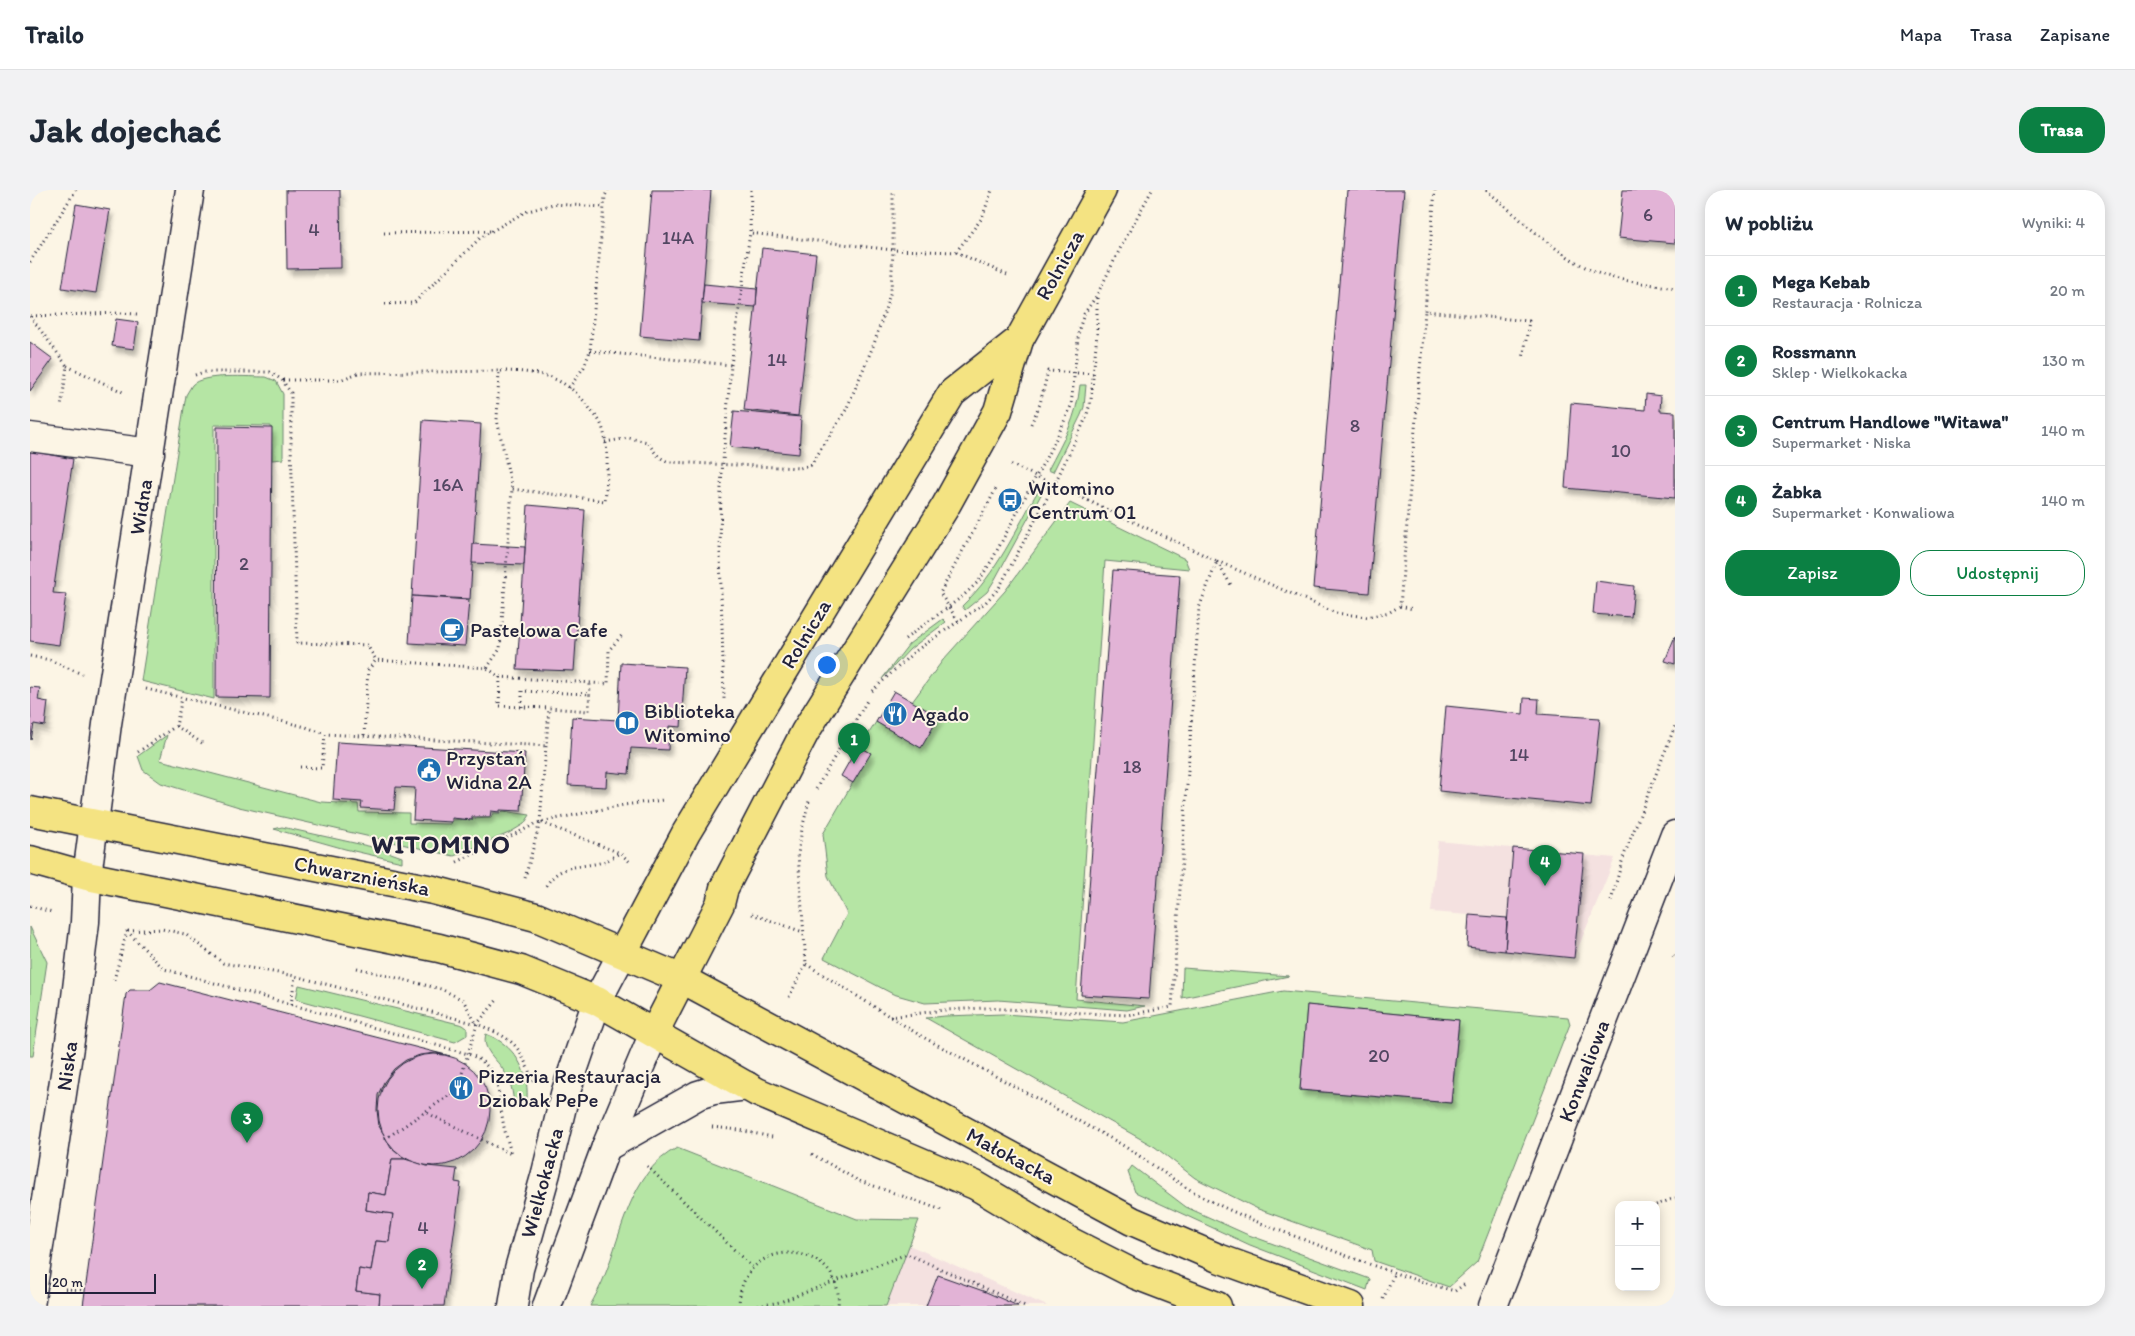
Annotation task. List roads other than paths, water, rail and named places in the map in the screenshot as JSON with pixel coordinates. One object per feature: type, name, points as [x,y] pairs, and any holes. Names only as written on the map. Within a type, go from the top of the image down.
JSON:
[{"type":"main road","name":"Rolnicza","points":[[682,979],[720,904],[724,888],[805,732],[946,507],[998,411],[1019,340],[1102,190]]},
{"type":"main road","name":"Rolnicza","points":[[624,952],[686,833],[952,393],[1019,340]]},
{"type":"main road","name":"Chwarznieńska","points":[[30,811],[433,890],[536,917],[624,952],[682,979]]},
{"type":"main road","points":[[30,860],[87,876],[439,948],[521,970],[597,1001],[654,1033]]},
{"type":"main road","name":"Wielkokacka","points":[[654,1033],[682,979]]},
{"type":"main road","name":"Małokacka","points":[[682,979],[1132,1221],[1218,1258],[1351,1306]]},
{"type":"main road","name":"Małokacka","points":[[654,1033],[747,1086],[975,1185],[1071,1242],[1136,1274],[1217,1306]]},
{"type":"street","name":"Widna","points":[[94,824],[107,724],[190,190]]},
{"type":"street","points":[[30,437],[150,453]]},
{"type":"street","name":"Niska","points":[[30,1306],[74,1014],[85,922],[87,876],[94,824]]},
{"type":"street","name":"Konwaliowa","points":[[1493,1306],[1675,835]]},
{"type":"street","name":"Wielkokacka","points":[[513,1306],[519,1269],[546,1173],[561,1110],[597,1001],[624,952]]},
{"type":"street","name":"Wielkokacka","points":[[547,1306],[606,1147],[654,1033]]},
{"type":"street","points":[[606,1147],[698,1095],[714,1090],[747,1086]]},
{"type":"place","name":"Witomino Centrum 01","points":[[1010,500]]},
{"type":"place","name":"Pastelowa Cafe","points":[[452,630]]},
{"type":"place","name":"Agado","points":[[895,714]]},
{"type":"place","name":"Biblioteka Witomino","points":[[627,723]]},
{"type":"place","name":"Mega Kebab","points":[[854,764]]},
{"type":"place","name":"Przystań Widna 2A","points":[[429,770]]},
{"type":"place","name":"Żabka","points":[[1545,886]]},
{"type":"place","name":"Pizzeria Restauracja Dziobak PePe","points":[[461,1088]]},
{"type":"place","name":"Centrum Handlowe \"Witawa\"","points":[[247,1143]]},
{"type":"place","name":"Rossmann","points":[[422,1289]]},
{"type":"district","name":"WITOMINO","points":[[441,844]]}]
